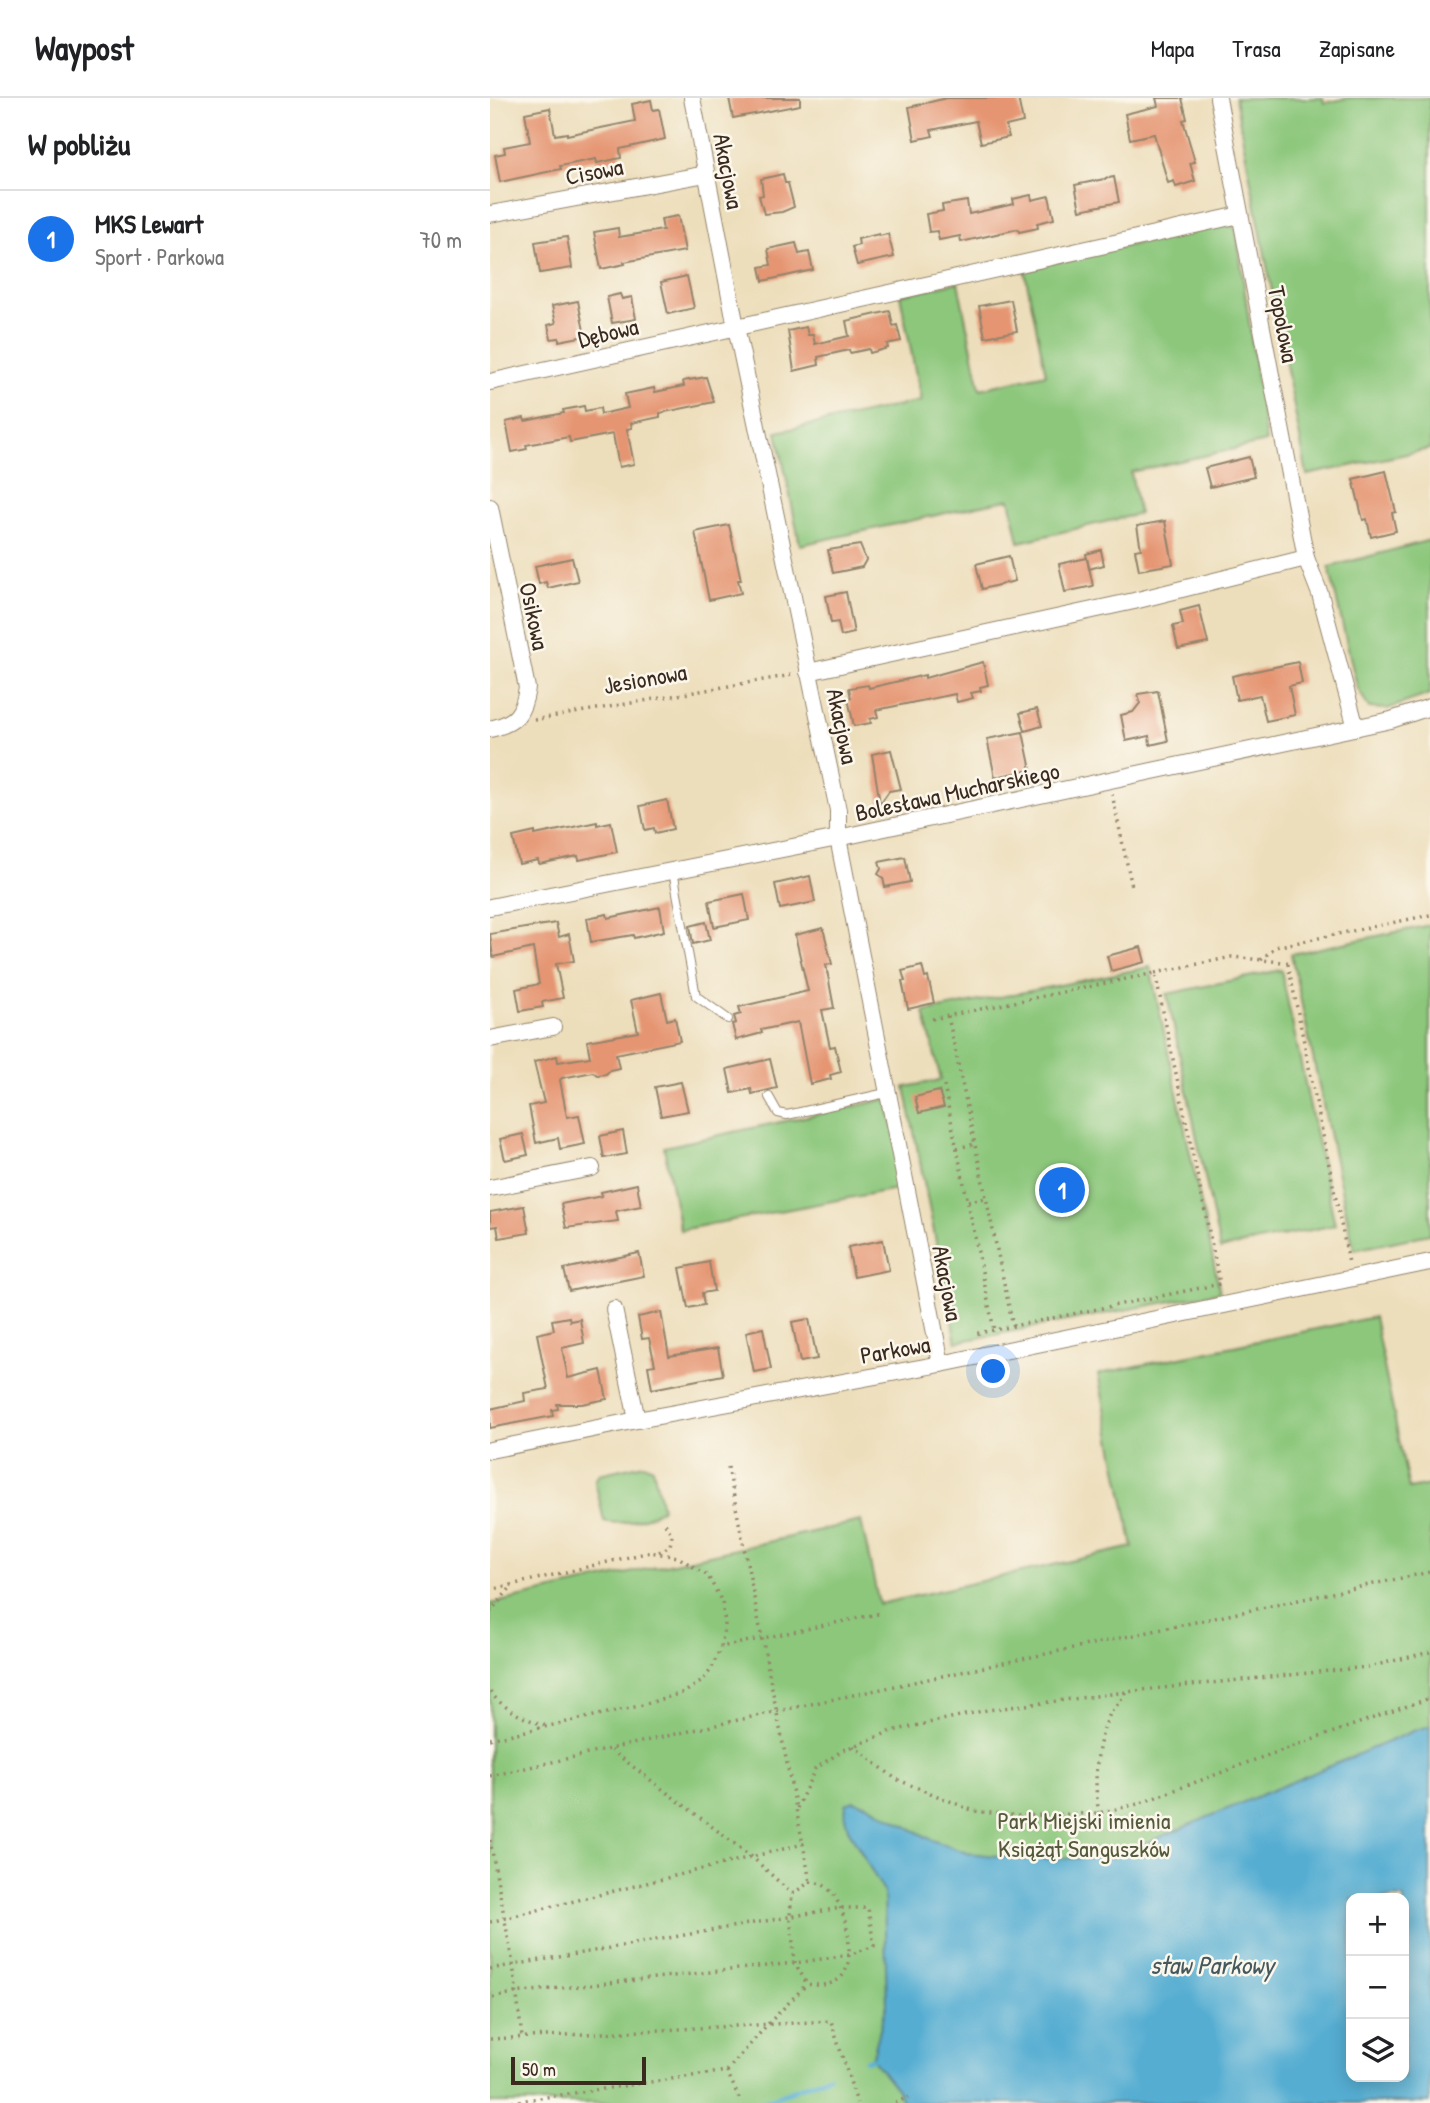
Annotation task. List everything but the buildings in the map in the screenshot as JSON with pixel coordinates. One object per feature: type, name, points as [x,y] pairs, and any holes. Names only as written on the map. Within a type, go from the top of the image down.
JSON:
[{"type":"street","name":"Akacjowa","points":[[692,98],[736,327],[838,810],[838,838],[941,1364]]},
{"type":"street","name":"Topolowa","points":[[1218,98],[1306,558],[1320,593],[1356,728]]},
{"type":"street","name":"Cisowa","points":[[490,214],[706,174]]},
{"type":"street","name":"Dębowa","points":[[490,382],[1240,215]]},
{"type":"street","name":"Osikowa","points":[[490,507],[527,688],[520,714],[497,727]]},
{"type":"street","points":[[808,672],[1134,601],[1306,558]]},
{"type":"street","name":"Bolesława Mucharskiego","points":[[490,907],[1110,782],[1391,720],[1430,707]]},
{"type":"street","points":[[490,1039],[553,1027]]},
{"type":"street","points":[[490,1188],[592,1168]]},
{"type":"street","name":"Parkowa","points":[[490,1450],[941,1364],[1430,1262]]},
{"type":"street","points":[[614,1309],[637,1420]]},
{"type":"lane","points":[[673,871],[696,996],[728,1019]]},
{"type":"lane","points":[[769,1097],[778,1113],[787,1115],[886,1093]]},
{"type":"path","name":"Jesionowa","points":[[532,720],[808,672]]},
{"type":"path","points":[[1110,782],[1132,887]]},
{"type":"path","points":[[1261,960],[1275,947],[1430,915]]},
{"type":"path","points":[[932,1019],[1232,957],[1291,963],[1352,1278]]},
{"type":"path","points":[[974,1334],[1220,1284],[1155,973]]},
{"type":"path","points":[[948,1016],[1013,1326]]},
{"type":"path","points":[[944,1086],[994,1330]]},
{"type":"path","points":[[957,1148],[975,1144]]},
{"type":"path","points":[[968,1202],[986,1198]]},
{"type":"path","points":[[728,1467],[779,1711],[810,1882]]},
{"type":"path","points":[[657,1553],[670,1546],[672,1535],[663,1520]]},
{"type":"path","points":[[490,1590],[650,1552],[657,1553],[678,1557],[708,1576],[722,1602],[725,1624],[721,1647],[711,1670],[701,1682],[685,1692],[639,1706],[490,1739]]},
{"type":"path","points":[[490,1776],[779,1711],[1430,1572]]},
{"type":"path","points":[[490,1612],[514,1585]]},
{"type":"path","points":[[721,1647],[882,1613]]},
{"type":"path","points":[[797,1808],[815,1769],[843,1750],[892,1731],[987,1710],[1127,1692],[1368,1667],[1430,1652]]},
{"type":"path","points":[[490,1692],[500,1704],[512,1712],[548,1726]]},
{"type":"path","points":[[1099,1813],[1098,1761],[1101,1740],[1111,1714],[1127,1692]]},
{"type":"path","points":[[853,1746],[896,1779],[974,1811],[1020,1816],[1099,1813],[1138,1804],[1430,1698]]},
{"type":"path","points":[[611,1750],[752,1857],[792,1894]]},
{"type":"path","points":[[490,1843],[518,1992],[522,2037]]},
{"type":"path","points":[[490,1922],[803,1844]]},
{"type":"path","points":[[792,1894],[810,1882]]},
{"type":"path","points":[[807,1984],[821,1986],[842,1977],[849,1955],[845,1920],[840,1908],[827,1888],[810,1882]]},
{"type":"path","points":[[792,1894],[790,1915],[795,1963],[807,1984]]},
{"type":"path","points":[[490,1969],[840,1908],[868,1908],[874,1946],[849,1955],[795,1963],[518,1992],[490,1998]]},
{"type":"path","points":[[505,2103],[727,2071],[766,2025],[807,1984]]},
{"type":"path","points":[[490,2039],[831,2021],[857,2103]]},
{"type":"path","points":[[727,2071],[741,2103]]},
{"type":"path","points":[[895,2103],[909,2097]]},
{"type":"green space","points":[[1235,98],[1323,98],[1324,103],[1348,98],[1430,98],[1430,449],[1307,475]]},
{"type":"green space","points":[[1229,224],[1236,229],[1266,442],[1131,472],[1139,514],[1019,542],[1010,499],[800,545],[777,432],[921,401],[900,295],[958,282],[980,389],[1046,374],[1024,268]]},
{"type":"green space","points":[[1430,540],[1430,694],[1387,709],[1369,708],[1357,687],[1329,567]]},
{"type":"green space","points":[[1430,925],[1430,1234],[1354,1250],[1291,954]]},
{"type":"green space","points":[[1150,967],[1220,1292],[956,1342],[905,1087],[941,1080],[924,1012]]},
{"type":"green space","points":[[1281,970],[1335,1225],[1220,1249],[1167,994]]},
{"type":"green space","points":[[887,1099],[907,1187],[680,1230],[664,1147]]},
{"type":"green space","name":"Park Miejski imienia Książąt Sanguszków","points":[[1374,1317],[1409,1489],[1430,1485],[1430,2103],[490,2103],[490,1604],[861,1521],[879,1604],[1133,1547],[1098,1374]]},
{"type":"green space","points":[[644,1464],[653,1468],[662,1508],[634,1520],[617,1523],[604,1521],[595,1481],[599,1474]]},
{"type":"water","name":"staw Parkowy","points":[[1430,1726],[1430,2103],[903,2103],[897,2090],[872,2059],[887,2004],[884,1892],[848,1829],[846,1804],[854,1801],[868,1805],[932,1840],[967,1853],[1026,1859],[1110,1858]]},
{"type":"waterway","points":[[866,2061],[872,2059]]},
{"type":"waterway","points":[[760,2103],[829,2076]]},
{"type":"place","name":"MKS Lewart","points":[[1062,1190]]}]
